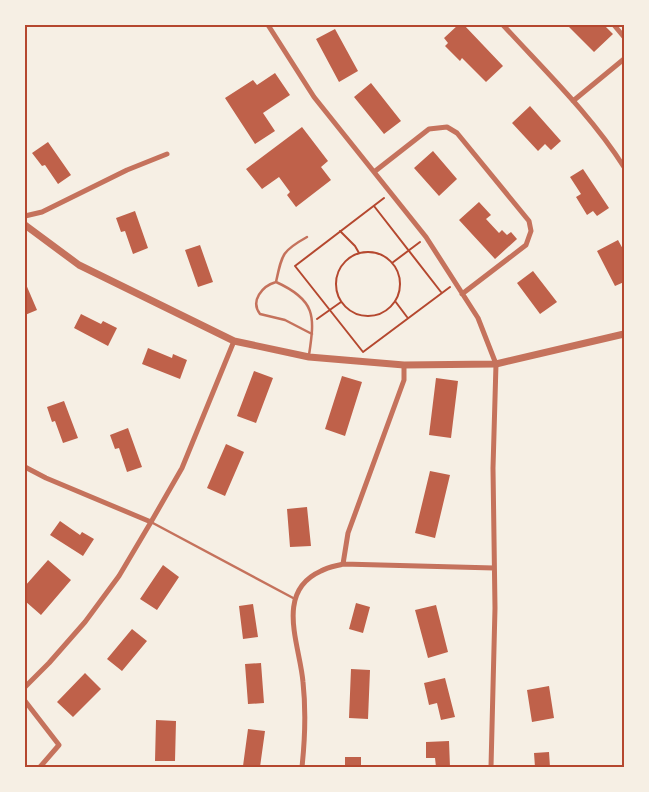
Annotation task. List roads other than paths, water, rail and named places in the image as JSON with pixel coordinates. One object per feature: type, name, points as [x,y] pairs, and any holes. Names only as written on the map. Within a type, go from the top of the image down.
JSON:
[{"type":"street","points":[[268,25],[314,97],[426,237],[478,318],[496,364],[493,468],[495,608],[491,767]]},
{"type":"street","points":[[503,25],[573,101],[624,167]]},
{"type":"street","points":[[614,25],[624,37]]},
{"type":"street","points":[[573,101],[624,59]]},
{"type":"street","points":[[374,172],[430,129],[447,127],[457,132],[529,221],[531,230],[526,245],[462,294]]},
{"type":"street","points":[[25,216],[42,212],[128,170],[167,154]]},
{"type":"street","points":[[25,225],[79,265],[234,341],[308,357],[404,365],[496,364],[624,334]]},
{"type":"street","points":[[25,687],[49,663],[84,622],[118,576],[151,522],[182,468],[234,341]]},
{"type":"street","points":[[343,564],[348,533],[404,380],[404,365]]},
{"type":"street","points":[[25,467],[46,478],[151,522]]},
{"type":"street","points":[[302,767],[305,743],[303,682],[292,624],[294,599],[305,582],[320,571],[343,564],[494,568]]},
{"type":"street","points":[[25,701],[59,745],[40,767]]},
{"type":"lane","points":[[276,282],[279,264],[285,252],[307,237]]},
{"type":"lane","points":[[308,357],[312,334],[313,321],[310,308],[306,302],[286,286],[276,282],[266,286],[259,294],[257,305],[259,312],[265,316],[285,320],[312,334]]},
{"type":"lane","points":[[151,522],[294,599]]}]
